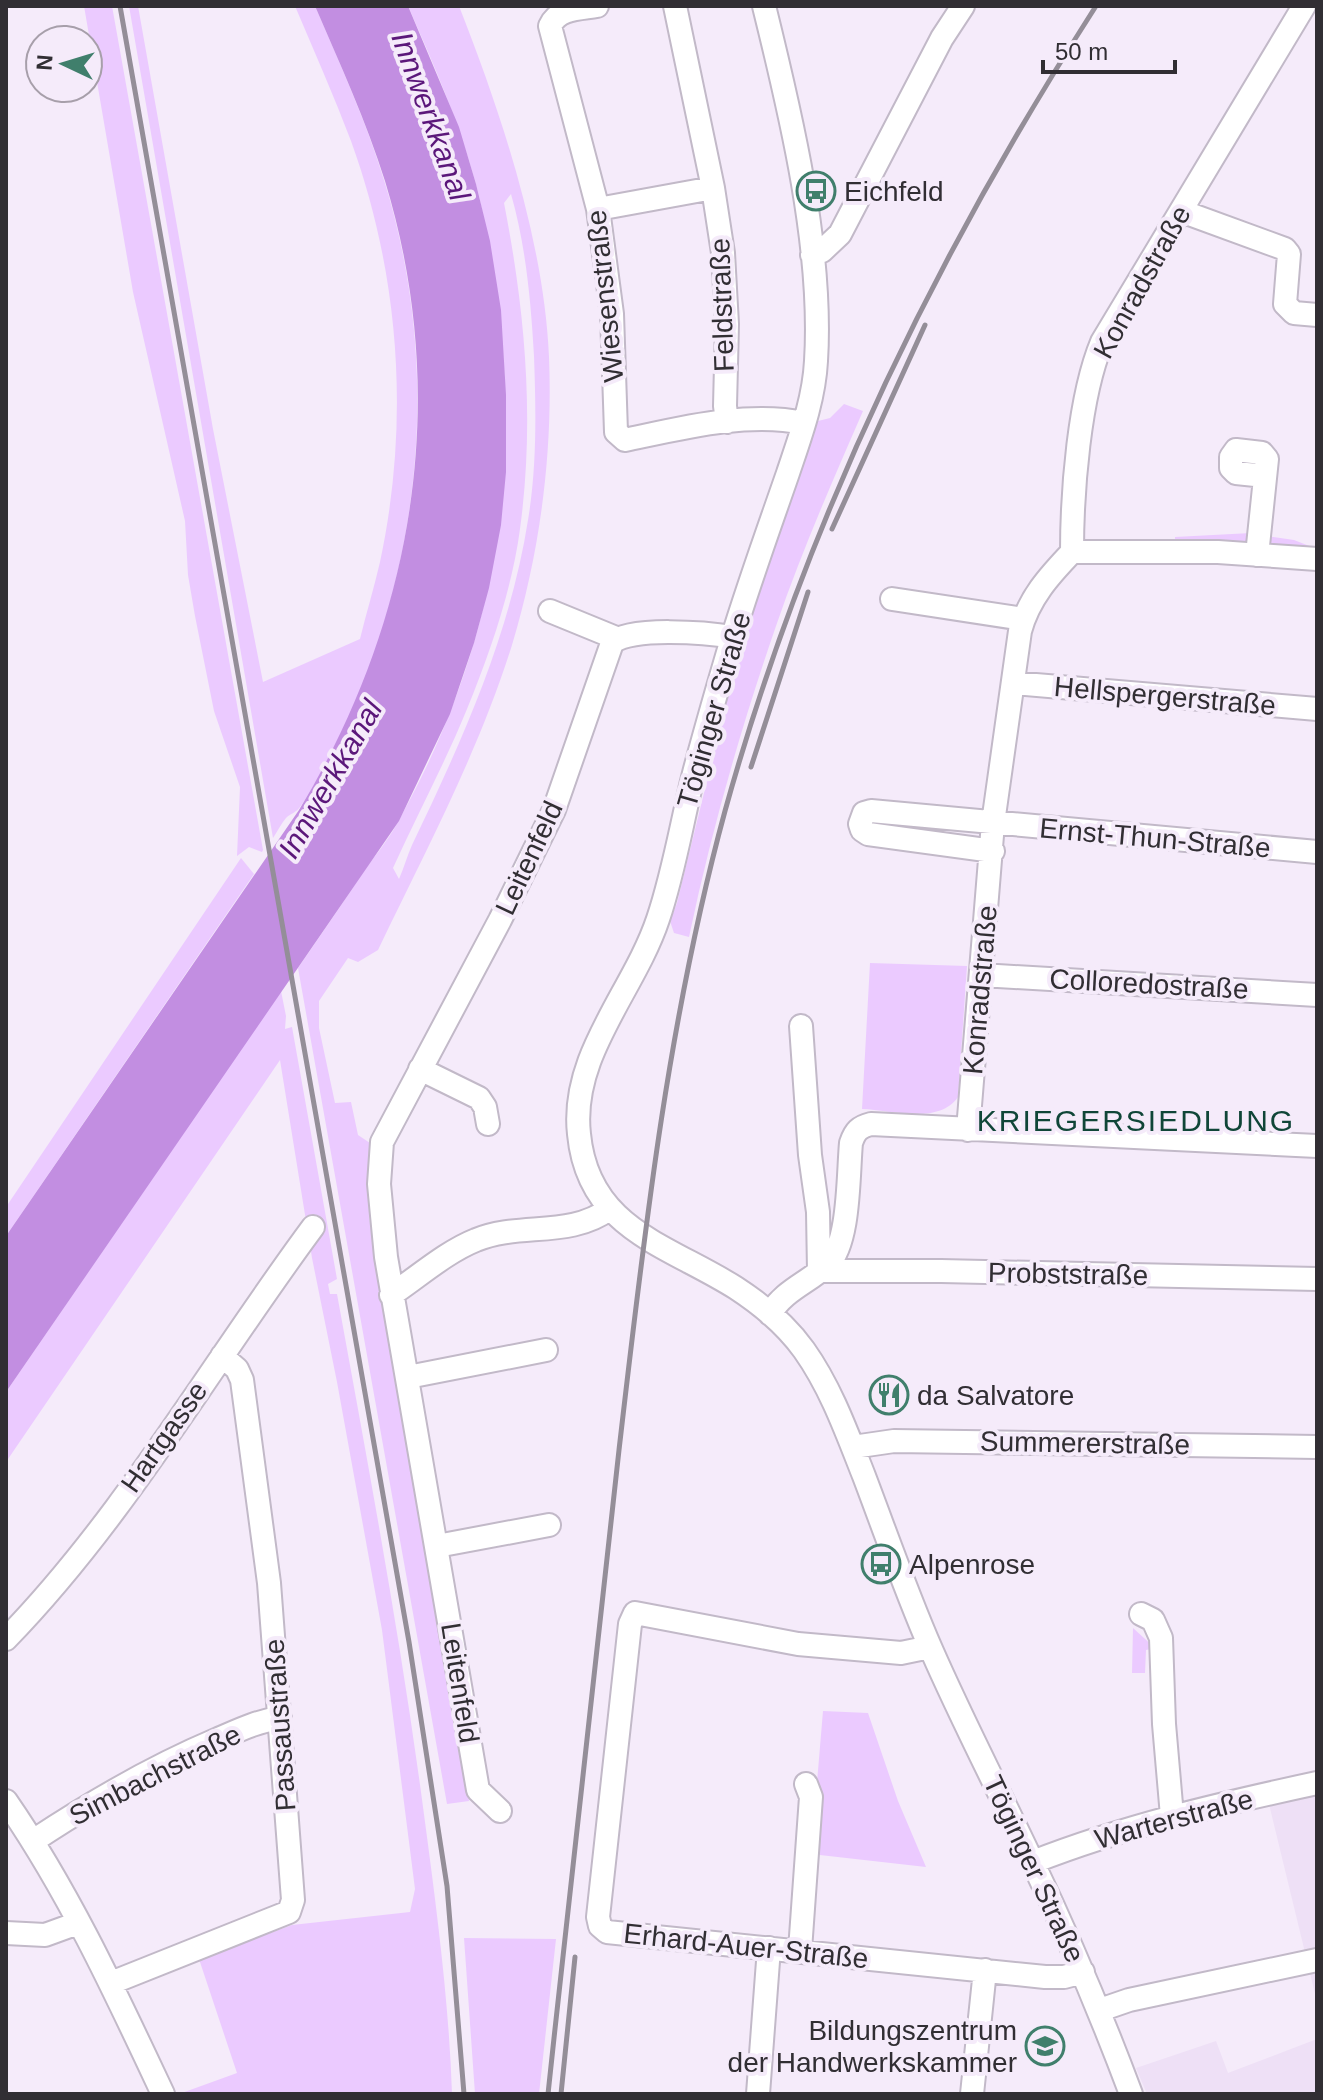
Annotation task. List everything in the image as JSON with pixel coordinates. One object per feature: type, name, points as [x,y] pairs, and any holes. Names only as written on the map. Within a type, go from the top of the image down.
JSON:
[{"type":"street","name":"Wiesenstraße","points":[[597,6],[560,13],[550,26],[598,209],[613,325],[616,432],[625,440],[766,418],[804,423]]},
{"type":"street","name":"Feldstraße","points":[[675,6],[713,188],[725,287],[727,422]]},
{"type":"street","name":"Töginger Straße","points":[[764,6],[801,181],[812,255],[817,315],[814,382],[804,423],[733,637],[695,769],[660,913],[644,957],[598,1040],[582,1085],[578,1128],[582,1153],[593,1183],[609,1209],[634,1232],[736,1288],[790,1331],[814,1364],[853,1447],[930,1647],[1083,1972],[1131,2094]]},
{"type":"street","points":[[812,255],[822,251],[840,234],[942,38],[963,6]]},
{"type":"street","name":"Konradstraße","points":[[968,1130],[993,823],[1023,619],[1045,580],[1072,552],[1078,458],[1092,372],[1098,352],[1304,6]]},
{"type":"street","points":[[598,209],[713,188]]},
{"type":"street","points":[[1181,211],[1285,249],[1289,254],[1285,304],[1294,313],[1317,315]]},
{"type":"street","points":[[1257,555],[1265,476]]},
{"type":"street","points":[[1072,552],[1218,552],[1317,559]]},
{"type":"street","points":[[892,599],[1023,619]]},
{"type":"street","points":[[550,611],[616,638],[632,634],[695,633],[733,637]]},
{"type":"street","name":"Leitenfeld","points":[[500,1811],[478,1790],[408,1377],[391,1295],[380,1216],[379,1162],[382,1142],[500,920],[554,810],[609,650],[616,638]]},
{"type":"street","name":"Hellspergerstraße","points":[[1013,683],[1317,709]]},
{"type":"street","points":[[993,823],[871,811],[864,813],[860,824],[868,834],[993,851]]},
{"type":"street","name":"Ernst-Thun-Straße","points":[[993,823],[1317,852]]},
{"type":"street","name":"Colloredostraße","points":[[981,975],[1317,995]]},
{"type":"street","points":[[801,1026],[810,1155],[818,1212],[819,1271]]},
{"type":"street","points":[[420,1069],[479,1098],[485,1107],[488,1124]]},
{"type":"street","points":[[770,1314],[786,1293],[835,1256],[841,1240],[851,1143],[862,1126],[1317,1146]]},
{"type":"street","points":[[391,1295],[476,1239],[532,1228],[574,1225],[596,1219],[609,1209]]},
{"type":"street","name":"Hartgasse","points":[[6,1639],[35,1609],[102,1524],[313,1227]]},
{"type":"street","name":"Probststraße","points":[[819,1271],[1317,1279]]},
{"type":"street","points":[[408,1377],[546,1350]]},
{"type":"street","name":"Passaustraße","points":[[111,1983],[289,1912],[293,1900],[269,1583],[242,1380],[237,1369],[222,1356]]},
{"type":"street","name":"Summererstraße","points":[[853,1447],[894,1441],[1317,1447]]},
{"type":"street","points":[[437,1546],[549,1525]]},
{"type":"street","name":"Erhard-Auer-Straße","points":[[930,1647],[901,1653],[798,1644],[635,1613],[630,1624],[598,1917],[600,1926],[607,1932],[1045,1977],[1064,1977],[1083,1972]]},
{"type":"street","points":[[1141,1614],[1153,1620],[1161,1638],[1172,1816]]},
{"type":"street","name":"Simbachstraße","points":[[33,1841],[111,1792],[175,1758],[265,1720],[280,1718]]},
{"type":"street","name":"Warterstraße","points":[[1033,1862],[1094,1838],[1172,1816],[1317,1783]]},
{"type":"street","points":[[800,1950],[811,1797],[806,1784]]},
{"type":"street","points":[[6,1801],[33,1841],[111,1983],[163,2094]]},
{"type":"street","points":[[6,1933],[45,1935],[78,1923]]},
{"type":"street","points":[[758,2094],[769,1948]]},
{"type":"street","points":[[1100,2010],[1129,2000],[1317,1960]]},
{"type":"street","points":[[972,2094],[985,1970]]},
{"type":"shaded area","points":[[84,6],[112,6],[262,852],[249,847],[237,856],[240,787],[214,711],[188,575],[185,521],[133,292],[101,104],[104,104],[104,24],[87,24]]},
{"type":"shaded area","points":[[129,6],[138,6],[213,429],[263,682],[360,639],[380,562],[395,456],[395,350],[390,297],[380,244],[368,192],[351,141],[295,6],[315,6],[377,158],[403,255],[414,332],[417,408],[413,485],[400,560],[380,634],[353,707],[308,796],[299,809],[286,818],[273,838]]},
{"type":"shaded area","points":[[408,6],[459,6],[475,47],[505,133],[539,268],[550,393],[546,466],[537,539],[522,610],[499,684],[451,800],[378,950],[358,962],[348,958],[319,1001],[319,1028],[335,1103],[351,1102],[358,1135],[370,1143],[367,1187],[370,1223],[441,1619],[469,1801],[447,1804],[298,968],[393,831],[434,751],[461,682],[482,613],[496,543],[504,472],[505,399],[500,326],[485,225],[453,114]],"holes":[[[511,194],[527,275],[534,356],[534,459],[528,520],[520,563],[497,646],[466,727],[399,879],[393,868],[476,688],[512,575],[520,529],[527,447],[526,365],[504,203]]]},
{"type":"shaded area","points":[[844,404],[863,411],[806,545],[763,664],[717,819],[689,937],[674,933],[670,921],[730,687],[766,571],[818,421],[830,418]]},
{"type":"shaded area","points":[[1251,533],[1248,542],[1243,545],[1175,543],[1175,537]]},
{"type":"shaded area","points":[[1266,536],[1294,540],[1317,549],[1271,547]]},
{"type":"shaded area","points":[[241,858],[254,874],[6,1236],[6,1207]]},
{"type":"shaded area","points":[[870,963],[967,966],[958,1097],[950,1106],[939,1111],[914,1114],[862,1109]]},
{"type":"shaded area","points":[[281,991],[285,1029],[292,1027],[337,1279],[328,1284],[330,1294],[337,1294],[406,1690],[438,1924],[452,2094],[179,2094],[237,2073],[199,1959],[292,1925],[410,1912],[415,1889],[382,1630],[312,1258],[280,1060],[6,1462],[6,1392]]},
{"type":"shaded area","points":[[1133,1628],[1155,1648],[1146,1650],[1145,1673],[1132,1673]]},
{"type":"shaded area","points":[[823,1711],[868,1713],[898,1801],[926,1867],[811,1854]]},
{"type":"shaded area","points":[[1316,1793],[1317,1797],[1317,2002],[1269,1804]]},
{"type":"shaded area","points":[[464,1938],[556,1939],[539,2094],[475,2094]]},
{"type":"shaded area","points":[[1317,2039],[1317,2094],[1147,2094],[1136,2068],[1216,2041],[1228,2073]]},
{"type":"water","name":"Innwerkkanal","points":[[315,6],[408,6],[459,127],[490,241],[501,310],[506,472],[501,525],[489,588],[450,714],[399,821],[6,1392],[6,1236],[299,810],[339,737],[371,661],[395,584],[410,504],[417,424],[416,343],[405,262],[378,159]]},
{"type":"railway","points":[[120,6],[409,1642],[447,1886],[464,2094]]},
{"type":"railway","points":[[548,2094],[648,1208],[688,969],[725,811],[757,704],[794,599],[880,394],[981,197],[1096,6]]},
{"type":"railway","points":[[832,529],[925,325]]},
{"type":"railway","points":[[751,767],[808,592]]},
{"type":"railway","points":[[561,2094],[575,1957]]},
{"type":"place","name":"Eichfeld","points":[[816,191]]},
{"type":"place","name":"da Salvatore","points":[[889,1395]]},
{"type":"place","name":"Alpenrose","points":[[881,1564]]},
{"type":"place","name":"Bildungszentrum der Handwerkskammer","points":[[1045,2046]]},
{"type":"district","name":"KRIEGERSIEDLUNG","points":[[1136,1120]]}]
